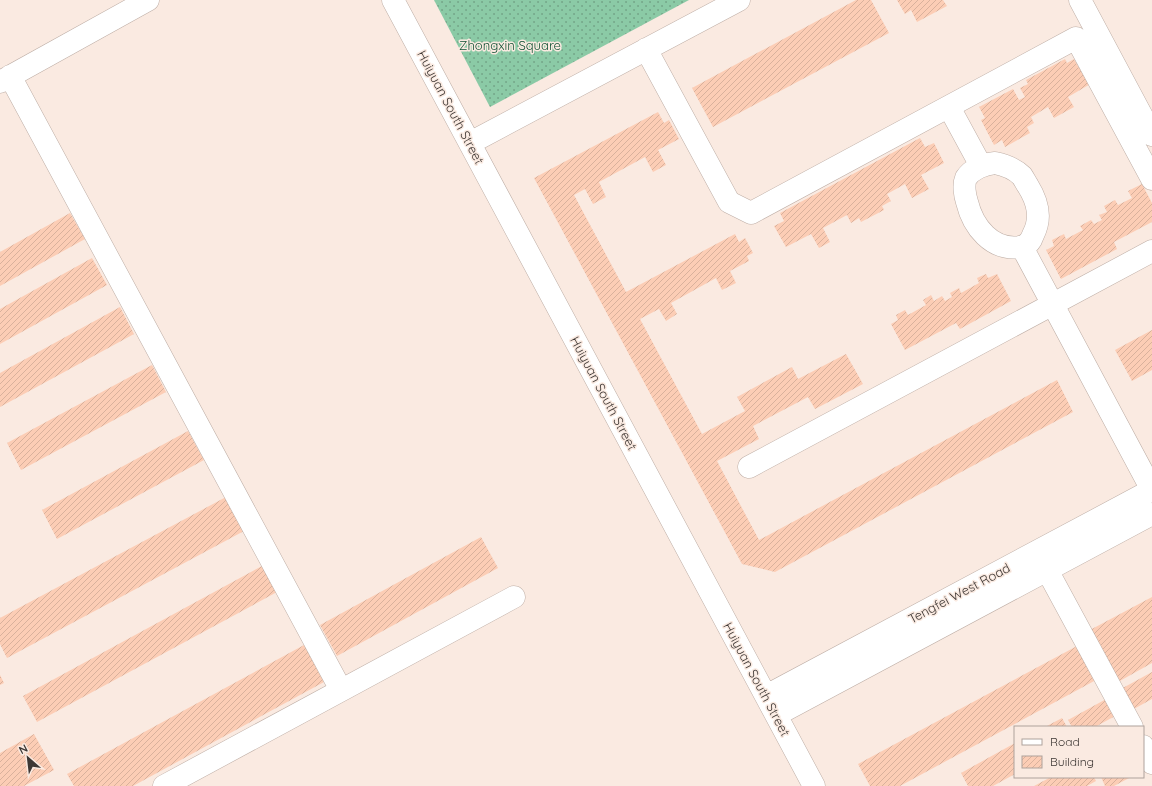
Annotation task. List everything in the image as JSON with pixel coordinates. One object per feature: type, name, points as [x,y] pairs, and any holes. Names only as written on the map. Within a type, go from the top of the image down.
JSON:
[{"type":"street","points":[[148,0],[5,79],[341,690]]},
{"type":"street","name":"Huiyuan South Street","points":[[393,0],[814,786]]},
{"type":"street","points":[[470,143],[739,0]]},
{"type":"street","points":[[1080,0],[1152,135]]},
{"type":"street","points":[[646,49],[728,202],[751,213],[1076,38],[1152,179]]},
{"type":"street","points":[[949,106],[981,166]]},
{"type":"street","points":[[995,163],[1007,166],[1022,176],[1033,194],[1038,208],[1038,226],[1030,241],[1022,247],[1007,247],[995,243],[984,234],[975,223],[968,209],[964,195],[966,179],[974,170],[985,164],[995,163]]},
{"type":"street","points":[[1022,247],[1152,490]]},
{"type":"street","points":[[749,467],[1152,251]]},
{"type":"street","name":"Tengfei West Road","points":[[771,706],[1152,490]]},
{"type":"street","name":"Tengfei West Road","points":[[771,706],[1047,570],[1152,514]]},
{"type":"street","points":[[1047,570],[1131,726]]},
{"type":"street","points":[[164,786],[514,597]]},
{"type":"street","points":[[1144,748],[1152,763]]},
{"type":"green space","name":"Zhongxin Square","points":[[434,0],[689,0],[490,107]]},
{"type":"building","points":[[856,0],[871,0],[889,33],[713,127],[692,88]]},
{"type":"building","points":[[897,0],[943,0],[947,6],[917,22],[911,10],[905,14]]},
{"type":"building","points":[[1065,59],[1067,63],[1074,59],[1079,68],[1083,66],[1092,83],[1068,97],[1074,107],[1054,118],[1048,107],[1031,117],[1034,123],[1027,127],[1030,133],[1005,147],[1002,140],[994,145],[981,120],[985,118],[979,107],[1013,89],[1019,100],[1025,97],[1020,88],[1028,84],[1026,80]]},
{"type":"building","points":[[658,112],[664,123],[669,120],[679,139],[658,150],[666,165],[653,172],[645,157],[599,182],[606,197],[593,204],[585,189],[574,195],[626,292],[735,234],[739,242],[745,238],[753,253],[747,256],[749,261],[730,271],[736,283],[722,290],[716,278],[671,303],[677,314],[666,321],[659,309],[640,319],[702,434],[745,411],[737,397],[792,367],[798,379],[846,354],[863,384],[815,409],[808,397],[753,426],[759,439],[717,461],[759,540],[1057,380],[1073,412],[775,572],[742,564],[534,178]]},
{"type":"building","points":[[920,138],[925,147],[934,143],[944,163],[921,175],[929,189],[912,198],[905,184],[887,194],[891,201],[882,206],[884,210],[861,222],[859,218],[851,223],[847,215],[823,228],[830,242],[819,248],[811,234],[786,247],[774,226],[784,221],[780,213]]},
{"type":"building","points":[[1142,184],[1152,203],[1152,222],[1114,242],[1117,249],[1061,279],[1046,250],[1054,246],[1052,240],[1064,234],[1066,239],[1083,230],[1080,226],[1091,220],[1094,224],[1102,220],[1099,215],[1107,212],[1104,206],[1115,200],[1118,205],[1132,198],[1128,191]]},
{"type":"building","points":[[70,213],[85,239],[0,286],[0,252]]},
{"type":"building","points":[[92,258],[107,285],[0,344],[0,309]]},
{"type":"building","points":[[986,274],[988,278],[997,274],[1011,301],[960,329],[956,323],[905,350],[891,324],[898,320],[896,315],[905,310],[908,315],[926,305],[923,300],[931,295],[934,301],[942,296],[945,301],[952,297],[950,293],[959,288],[961,293],[979,283],[977,278]]},
{"type":"building","points":[[120,307],[134,334],[0,407],[0,373]]},
{"type":"building","points":[[1152,330],[1152,370],[1132,381],[1115,350]]},
{"type":"building","points":[[152,365],[166,392],[21,470],[7,443]]},
{"type":"building","points":[[188,431],[204,460],[57,539],[42,510]]},
{"type":"building","points":[[226,497],[244,531],[7,658],[0,644],[0,618]]},
{"type":"building","points":[[481,537],[498,568],[337,656],[320,625]]},
{"type":"building","points":[[262,566],[277,592],[37,722],[23,696]]},
{"type":"building","points":[[1152,597],[1152,663],[1118,682],[1090,630]]},
{"type":"building","points":[[304,645],[324,682],[133,786],[74,786],[67,774]]},
{"type":"building","points":[[1077,646],[1096,680],[900,786],[870,786],[858,764]]},
{"type":"building","points":[[1152,672],[1152,699],[1132,710],[1121,689]]},
{"type":"building","points":[[0,675],[4,683],[0,685]]},
{"type":"building","points":[[1108,698],[1117,715],[1097,726],[1071,726],[1068,720]]},
{"type":"building","points":[[1062,718],[1066,726],[1047,726]]},
{"type":"building","points":[[34,734],[54,770],[24,786],[0,786],[0,753]]},
{"type":"building","points":[[1014,744],[1014,775],[993,786],[968,786],[961,773]]},
{"type":"building","points":[[1049,778],[1094,778],[1096,781],[1087,786],[1034,786]]},
{"type":"building","points":[[1101,778],[1129,778],[1114,786],[1105,786]]}]
